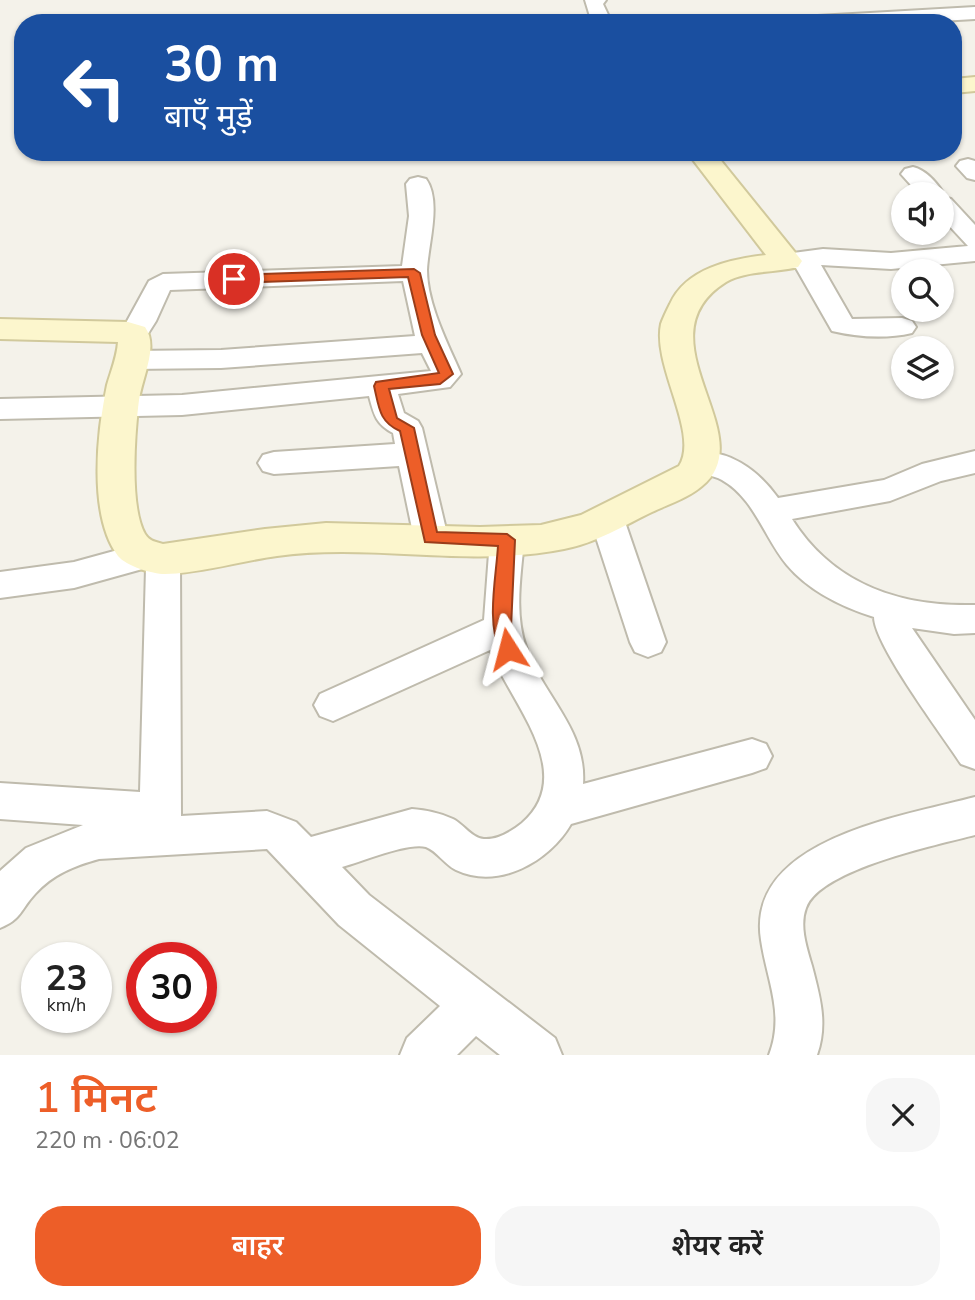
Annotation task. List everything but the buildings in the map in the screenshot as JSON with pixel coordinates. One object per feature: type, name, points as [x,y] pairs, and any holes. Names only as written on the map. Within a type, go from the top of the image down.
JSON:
[{"type":"street","points":[[597,0],[593,2],[598,14]]},
{"type":"street","points":[[958,14],[975,13]]},
{"type":"street","points":[[708,161],[795,260],[842,325],[853,328],[902,327]]},
{"type":"street","points":[[913,174],[921,182]]},
{"type":"street","points":[[0,409],[182,405],[440,380],[446,371],[432,344],[414,273],[421,216],[418,184]]},
{"type":"street","points":[[954,217],[975,240]]},
{"type":"street","points":[[0,584],[74,575],[155,557],[321,537],[507,540],[567,534],[607,519],[675,486],[695,472],[702,463],[704,446],[681,372],[676,334],[678,320],[694,292],[717,274],[795,260],[891,261],[975,253]]},
{"type":"street","points":[[155,557],[134,547],[123,532],[118,496],[120,407],[132,347],[145,322],[158,285],[163,282],[414,273]]},
{"type":"street","points":[[0,329],[128,331],[132,347]]},
{"type":"street","points":[[132,347],[221,359],[432,344]]},
{"type":"street","points":[[381,386],[390,419],[407,428],[431,538]]},
{"type":"street","points":[[274,463],[412,454]]},
{"type":"street","points":[[768,512],[878,492],[933,472],[975,462]]},
{"type":"street","points":[[702,463],[733,471],[747,482],[801,559],[821,576],[892,611],[922,619],[975,619]]},
{"type":"street","points":[[607,519],[648,642]]},
{"type":"street","points":[[303,859],[423,827],[445,834],[462,853],[485,859],[538,839],[551,824],[561,797],[563,771],[553,731],[508,649],[502,628],[507,540]]},
{"type":"street","points":[[155,557],[160,824]]},
{"type":"street","points":[[892,611],[891,624],[900,641],[975,752]]},
{"type":"street","points":[[333,705],[502,628]]},
{"type":"street","points":[[556,810],[752,756]]},
{"type":"street","points":[[0,801],[160,824],[267,830],[281,835],[354,910],[538,1055]]},
{"type":"street","points":[[793,1055],[800,1034],[794,986],[782,938],[782,908],[792,890],[811,872],[869,846],[975,816]]},
{"type":"street","points":[[0,907],[14,884],[28,869],[72,846],[160,824]]},
{"type":"street","points":[[424,1055],[474,1005]]},
{"type":"route","points":[[234,279],[414,273],[428,335],[446,374],[440,380],[381,386],[388,416],[407,428],[431,538],[507,540],[502,628],[508,649]]}]
